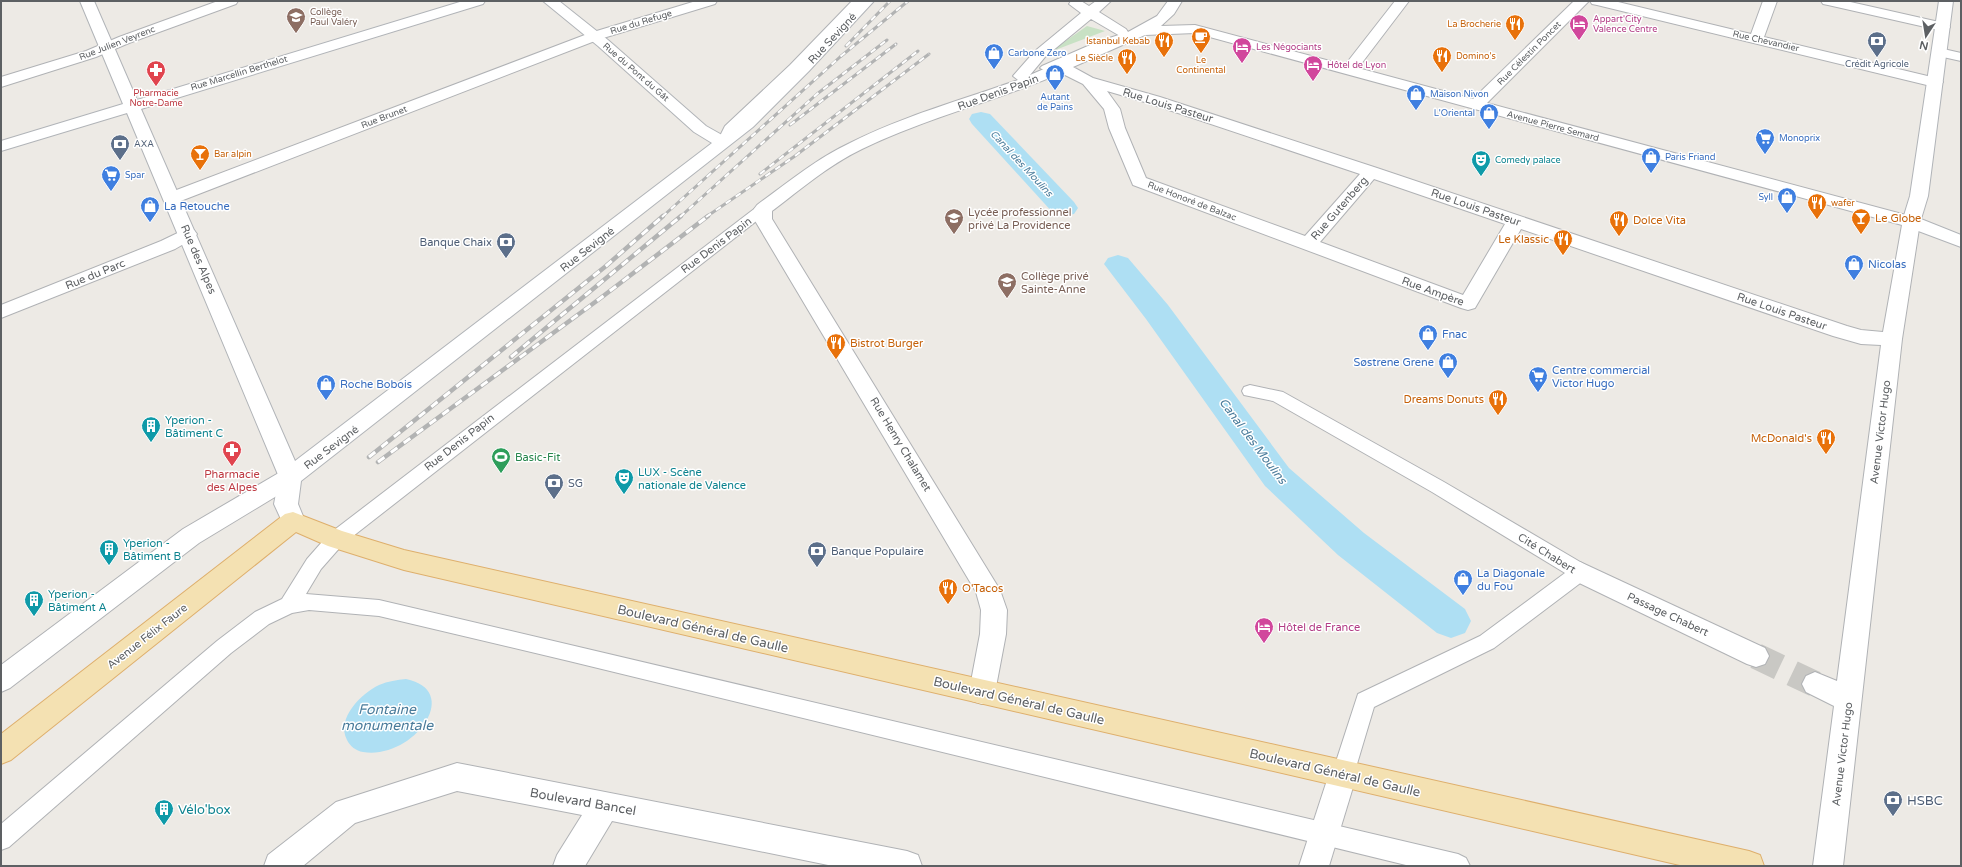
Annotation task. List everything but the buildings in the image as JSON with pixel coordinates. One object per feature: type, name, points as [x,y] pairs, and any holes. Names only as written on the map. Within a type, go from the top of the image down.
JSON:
[{"type":"main road","name":"Boulevard Général de Gaulle","points":[[293,520],[336,539],[404,560],[1749,866]]},
{"type":"main road","name":"Avenue Félix Faure","points":[[1,751],[293,520]]},
{"type":"street","name":"Rue des Alpes","points":[[87,1],[106,48],[188,234],[290,477]]},
{"type":"street","name":"Rue Julien Veyrenc","points":[[1,82],[91,54],[231,1]]},
{"type":"street","name":"Rue Marcellin Berthelot","points":[[1,146],[478,1]]},
{"type":"street","name":"Rue du Pont du Gât","points":[[550,1],[595,36],[700,129],[723,142]]},
{"type":"street","name":"Rue du Refuge","points":[[595,36],[710,1]]},
{"type":"street","name":"Rue Sevigné","points":[[1,680],[191,536],[290,477],[683,175],[723,142],[729,139],[767,107],[867,1]]},
{"type":"street","points":[[1021,76],[1040,54],[1104,1]]},
{"type":"street","points":[[1348,70],[1402,1]]},
{"type":"street","name":"Rue Célestin Poncet","points":[[1476,105],[1582,1]]},
{"type":"street","name":"Rue Chevandier","points":[[1597,1],[1935,82]]},
{"type":"street","points":[[1756,39],[1770,1]]},
{"type":"street","points":[[1828,1],[1943,27]]},
{"type":"street","name":"Avenue Victor Hugo","points":[[1828,866],[1892,339],[1911,222],[1918,200],[1946,1]]},
{"type":"street","points":[[1076,4],[1121,32]]},
{"type":"street","name":"Rue Denis Papin","points":[[763,210],[782,194],[823,165],[877,136],[1029,81],[1059,65],[1143,31],[1159,21],[1173,6],[1195,29]]},
{"type":"street","name":"Avenue Pierre Semard","points":[[1195,29],[1911,222]]},
{"type":"street","name":"Rue Denis Papin","points":[[1143,31],[1195,29]]},
{"type":"street","name":"Rue Brunet","points":[[172,198],[595,36]]},
{"type":"street","points":[[1939,52],[1961,57]]},
{"type":"street","name":"Rue Louis Pasteur","points":[[1059,65],[1088,81],[1154,100],[1371,172],[1840,331],[1861,337],[1892,339]]},
{"type":"street","name":"Rue Honoré de Balzac","points":[[1088,81],[1102,95],[1112,109],[1117,128],[1139,182],[1307,245]]},
{"type":"street","name":"Rue Gutenberg","points":[[1307,245],[1371,172]]},
{"type":"street","name":"Rue Henry Chalamet","points":[[763,210],[763,219],[988,590],[994,610],[993,634],[982,692]]},
{"type":"street","name":"Rue Ampère","points":[[1307,245],[1468,304],[1516,221]]},
{"type":"street","points":[[1911,222],[1938,223],[1961,227]]},
{"type":"street","points":[[1911,222],[1961,241]]},
{"type":"street","name":"Rue du Parc","points":[[1,312],[168,245],[188,234]]},
{"type":"street","points":[[290,477],[286,504],[293,520]]},
{"type":"street","name":"Passage Chabert","points":[[1580,572],[1756,656]]},
{"type":"street","points":[[1815,684],[1849,700]]},
{"type":"street","points":[[1314,866],[1323,834],[1344,774]]},
{"type":"street","name":"Boulevard Bancel","points":[[279,866],[346,812],[457,777],[605,805],[852,860],[908,866]]},
{"type":"street","points":[[568,866],[605,805]]},
{"type":"lane","points":[[723,142],[729,129],[794,67],[858,1]]},
{"type":"lane","points":[[1059,65],[1051,60],[1056,54],[1102,35]]},
{"type":"lane","name":"Rue Denis Papin","points":[[289,605],[314,564],[336,539],[437,459],[763,210]]},
{"type":"lane","name":"Cité Chabert","points":[[1250,391],[1276,396],[1438,487],[1580,572],[1488,642],[1365,701],[1344,774]]},
{"type":"lane","points":[[1,839],[224,647],[262,618],[289,605],[309,602],[379,608],[577,654],[1458,866]]},
{"type":"green space","points":[[1087,26],[1105,31],[1050,52]]},
{"type":"water","name":"Fontaine monumentale","points":[[406,679],[423,686],[431,697],[431,709],[425,723],[414,736],[399,746],[382,752],[358,751],[347,740],[344,732],[345,723],[352,708],[365,694],[379,685]]},
{"type":"waterway","name":"Canal des Moulins","points":[[981,119],[1064,208]]},
{"type":"waterway","name":"Canal des Moulins","points":[[1118,264],[1157,312],[1277,477],[1351,544],[1451,621]]},
{"type":"tunnel","points":[[1756,656],[1815,684]]},
{"type":"railway","points":[[846,46],[890,1]]},
{"type":"railway","points":[[662,217],[840,57],[908,1]]},
{"type":"railway","points":[[680,217],[817,94],[887,40]]},
{"type":"railway","points":[[790,125],[896,44]]},
{"type":"railway","points":[[760,174],[918,51]]},
{"type":"railway","points":[[706,217],[795,156],[929,54]]},
{"type":"railway","points":[[369,457],[606,266],[663,216]]},
{"type":"railway","points":[[511,357],[681,216]]},
{"type":"railway","points":[[378,462],[602,297],[708,216]]},
{"type":"place","name":"Collège Paul Valéry","points":[[296,34]]},
{"type":"place","name":"La Brocherie","points":[[1515,41]]},
{"type":"place","name":"Appart'City Valence Centre","points":[[1579,41]]},
{"type":"place","name":"Le Continental","points":[[1201,54]]},
{"type":"place","name":"Istanbul Kebab","points":[[1164,58]]},
{"type":"place","name":"Crédit Agricole","points":[[1877,58]]},
{"type":"place","name":"Les Négociants","points":[[1242,64]]},
{"type":"place","name":"Carbone Zero","points":[[994,70]]},
{"type":"place","name":"Domino's","points":[[1442,73]]},
{"type":"place","name":"Le Siècle","points":[[1127,75]]},
{"type":"place","name":"Hôtel de Lyon","points":[[1313,82]]},
{"type":"place","name":"Pharmacie Notre-Dame","points":[[156,87]]},
{"type":"place","name":"Autant de Pains","points":[[1055,91]]},
{"type":"place","name":"Maison Nivon","points":[[1416,111]]},
{"type":"place","name":"L'Oriental","points":[[1489,130]]},
{"type":"place","name":"Monoprix","points":[[1765,155]]},
{"type":"place","name":"AXA","points":[[120,161]]},
{"type":"place","name":"Bar alpin","points":[[200,171]]},
{"type":"place","name":"Paris Friand","points":[[1651,174]]},
{"type":"place","name":"Comedy palace","points":[[1481,177]]},
{"type":"place","name":"Spar","points":[[111,192]]},
{"type":"place","name":"Syll","points":[[1787,214]]},
{"type":"place","name":"wafer","points":[[1817,220]]},
{"type":"place","name":"La Retouche","points":[[150,223]]},
{"type":"place","name":"Lycée professionnel privé La Providence","points":[[954,235]]},
{"type":"place","name":"Le Globe","points":[[1861,235]]},
{"type":"place","name":"Dolce Vita","points":[[1619,237]]},
{"type":"place","name":"Le Klassic","points":[[1563,256]]},
{"type":"place","name":"Banque Chaix","points":[[506,259]]},
{"type":"place","name":"Nicolas","points":[[1854,281]]},
{"type":"place","name":"Collège privé Sainte-Anne","points":[[1007,299]]},
{"type":"place","name":"Fnac","points":[[1428,351]]},
{"type":"place","name":"Bistrot Burger","points":[[836,360]]},
{"type":"place","name":"Søstrene Grene","points":[[1448,379]]},
{"type":"place","name":"Centre commercial Victor Hugo","points":[[1538,393]]},
{"type":"place","name":"Roche Bobois","points":[[326,401]]},
{"type":"place","name":"Dreams Donuts","points":[[1498,416]]},
{"type":"place","name":"Yperion - Bâtiment C","points":[[151,443]]},
{"type":"place","name":"McDonald's","points":[[1826,455]]},
{"type":"place","name":"Pharmacie des Alpes","points":[[232,467]]},
{"type":"place","name":"Basic-Fit","points":[[501,474]]},
{"type":"place","name":"LUX - Scène nationale de Valence","points":[[624,495]]},
{"type":"place","name":"SG","points":[[554,500]]},
{"type":"place","name":"Yperion - Bâtiment B","points":[[109,566]]},
{"type":"place","name":"Banque Populaire","points":[[817,568]]},
{"type":"place","name":"La Diagonale du Fou","points":[[1463,596]]},
{"type":"place","name":"O'Tacos","points":[[948,605]]},
{"type":"place","name":"Yperion - Bâtiment A","points":[[34,617]]},
{"type":"place","name":"Hôtel de France","points":[[1264,644]]},
{"type":"place","name":"HSBC","points":[[1893,817]]},
{"type":"place","name":"Vélo'box","points":[[164,826]]}]
